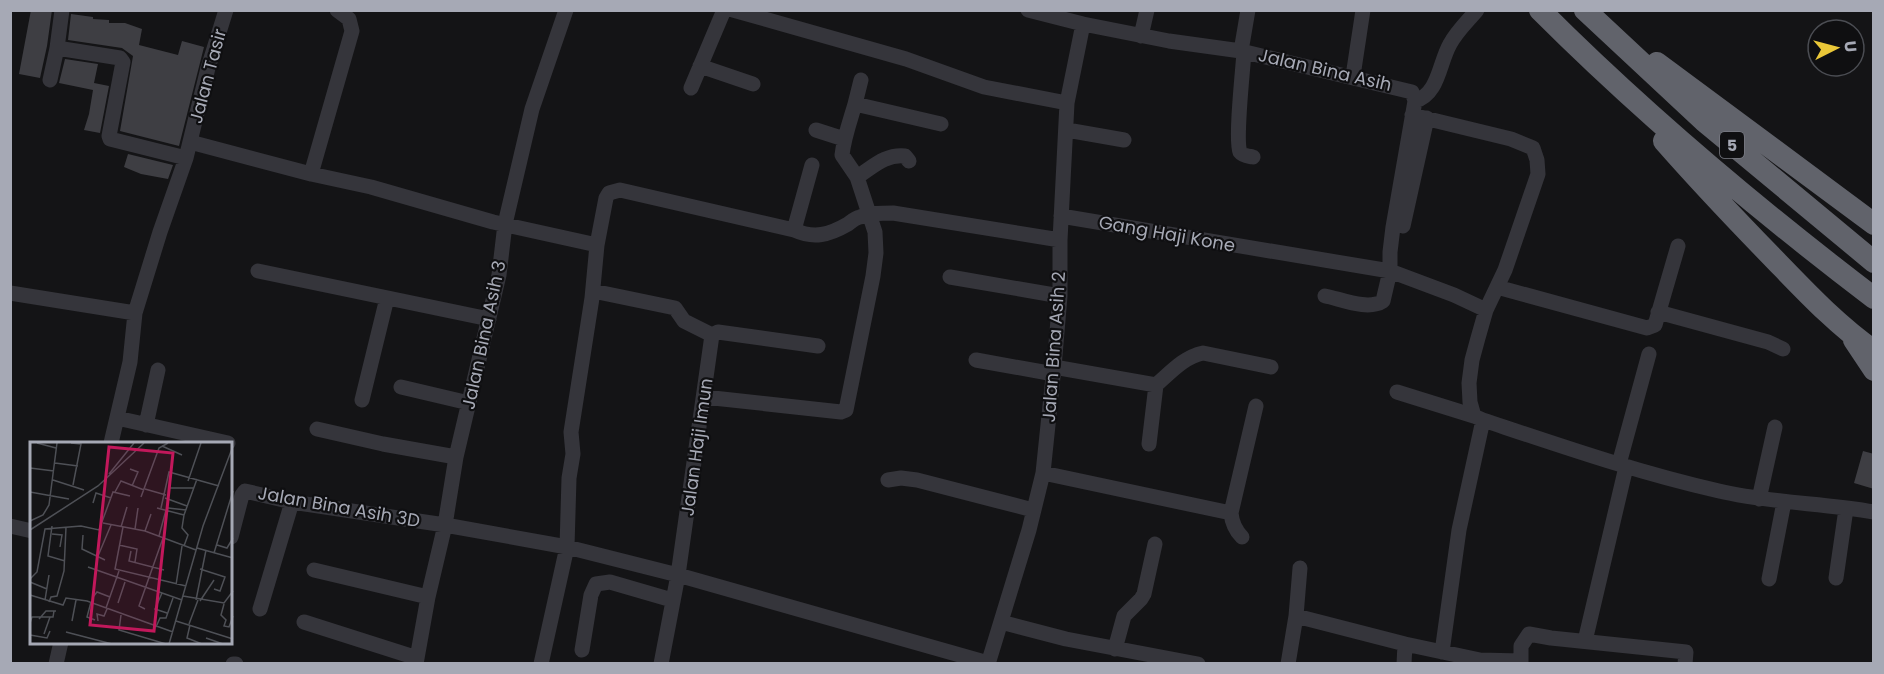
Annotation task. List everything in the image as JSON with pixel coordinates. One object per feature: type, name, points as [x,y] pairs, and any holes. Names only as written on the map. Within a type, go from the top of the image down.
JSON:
[{"type":"highway","name":"5","points":[[1540,10],[1600,70],[1792,236],[1874,298]]},
{"type":"highway","name":"5","points":[[1591,16],[1704,121],[1874,262]]},
{"type":"highway","points":[[1591,16],[1675,74],[1874,224]]},
{"type":"highway","points":[[1600,70],[1713,196],[1814,300],[1850,334],[1874,351]]},
{"type":"highway","points":[[1850,334],[1874,370]]},
{"type":"street","points":[[50,80],[62,10]]},
{"type":"street","name":"Jalan Tasir","points":[[111,442],[130,362],[135,313],[186,158],[208,68],[226,10]]},
{"type":"street","points":[[311,174],[352,31],[349,19],[337,10]]},
{"type":"street","name":"Jalan Bina Asih 3","points":[[416,661],[445,525],[456,457],[499,275],[505,224],[532,109],[566,10]]},
{"type":"street","points":[[691,88],[724,10]]},
{"type":"street","points":[[733,10],[906,59],[984,87],[1067,103]]},
{"type":"street","name":"Jalan Bina Asih","points":[[1028,10],[1141,36],[1242,51],[1410,90],[1414,95],[1418,112]]},
{"type":"street","points":[[1141,36],[1147,10]]},
{"type":"street","points":[[1248,10],[1242,51],[1239,148],[1244,156],[1253,158]]},
{"type":"street","points":[[1353,76],[1363,10]]},
{"type":"street","points":[[1326,296],[1364,305],[1380,304],[1383,301],[1390,271],[1393,227],[1418,112],[1432,89],[1443,56],[1451,41],[1477,10]]},
{"type":"street","name":"Jalan Bina Asih 2","points":[[988,663],[1026,540],[1043,473],[1060,296],[1060,240],[1067,103],[1083,24]]},
{"type":"street","points":[[57,48],[114,56],[123,60],[110,139],[186,158]]},
{"type":"street","points":[[700,66],[753,84]]},
{"type":"street","points":[[704,397],[841,412],[846,410],[876,253],[875,232],[857,177],[842,155],[844,139],[861,80]]},
{"type":"street","points":[[855,104],[941,124]]},
{"type":"street","points":[[1396,254],[1418,112]]},
{"type":"street","points":[[1418,112],[1511,139],[1533,148],[1539,174],[1505,270],[1486,310],[1470,372],[1469,393],[1478,418],[1442,652]]},
{"type":"street","points":[[816,130],[844,139]]},
{"type":"street","points":[[1067,130],[1124,140]]},
{"type":"street","points":[[190,142],[435,207],[597,245]]},
{"type":"street","points":[[857,177],[881,160],[894,155],[906,156],[909,162]]},
{"type":"street","points":[[794,230],[812,165]]},
{"type":"street","points":[[541,663],[567,547],[569,478],[573,454],[571,432],[593,291],[597,245],[609,193],[620,190],[805,234],[819,235],[832,232],[857,217],[869,214],[893,213],[1060,240]]},
{"type":"street","name":"Gang Haji Kone","points":[[1061,216],[1390,271]]},
{"type":"street","points":[[1497,287],[1647,328],[1655,325],[1678,246]]},
{"type":"street","points":[[1390,271],[1454,295],[1486,310]]},
{"type":"street","points":[[258,272],[489,319]]},
{"type":"street","points":[[950,277],[1060,296]]},
{"type":"street","points":[[593,291],[675,308],[684,321],[712,335],[718,332],[818,346]]},
{"type":"street","points":[[10,293],[135,313]]},
{"type":"street","points":[[362,400],[387,298]]},
{"type":"street","points":[[1658,312],[1768,342],[1783,350]]},
{"type":"street","name":"Jalan Haji Imun","points":[[661,663],[678,575],[712,335]]},
{"type":"street","points":[[1149,444],[1156,385],[1187,359],[1203,353],[1271,368]]},
{"type":"street","points":[[1586,641],[1648,354]]},
{"type":"street","points":[[976,360],[1156,385]]},
{"type":"street","points":[[146,425],[158,370]]},
{"type":"street","points":[[401,387],[469,403]]},
{"type":"street","points":[[1397,392],[1623,465],[1710,489],[1759,499],[1874,512]]},
{"type":"street","points":[[1242,537],[1232,522],[1231,513],[1256,406]]},
{"type":"street","points":[[117,418],[223,442]]},
{"type":"street","points":[[1759,499],[1775,428]]},
{"type":"street","points":[[317,429],[456,457]]},
{"type":"street","points":[[1043,473],[1231,513]]},
{"type":"street","points":[[888,480],[901,478],[923,482],[1033,510]]},
{"type":"street","name":"Jalan Bina Asih 3D","points":[[232,529],[245,491],[292,502],[445,525],[567,547],[678,575],[988,663]]},
{"type":"street","points":[[260,609],[292,502]]},
{"type":"street","points":[[1769,579],[1784,502]]},
{"type":"street","points":[[1836,578],[1846,509]]},
{"type":"street","points":[[10,526],[30,531]]},
{"type":"street","points":[[1115,649],[1124,616],[1144,594],[1155,544]]},
{"type":"street","points":[[1288,663],[1296,616],[1300,568]]},
{"type":"street","points":[[314,570],[428,597]]},
{"type":"street","points":[[582,650],[591,595],[596,584],[610,582],[672,600]]},
{"type":"street","points":[[1296,616],[1405,644],[1480,660],[1521,662],[1521,646],[1528,634],[1686,658]]},
{"type":"street","points":[[304,622],[416,661]]},
{"type":"street","points":[[1001,622],[1066,639],[1198,663]]},
{"type":"street","points":[[56,663],[61,644]]},
{"type":"street","points":[[1404,663],[1405,644]]},
{"type":"building","points":[[31,10],[52,10],[40,78],[19,74]]},
{"type":"building","points":[[71,14],[109,20],[109,23],[125,23],[142,29],[139,45],[178,55],[182,41],[204,47],[179,146],[120,131],[133,56],[122,48],[68,40]]},
{"type":"building","points":[[65,59],[98,64],[94,83],[109,86],[100,133],[84,130],[93,90],[59,83]]},
{"type":"building","points":[[128,154],[173,165],[168,179],[141,174],[124,167]]},
{"type":"building","points":[[1863,451],[1874,454],[1874,489],[1854,483]]}]
